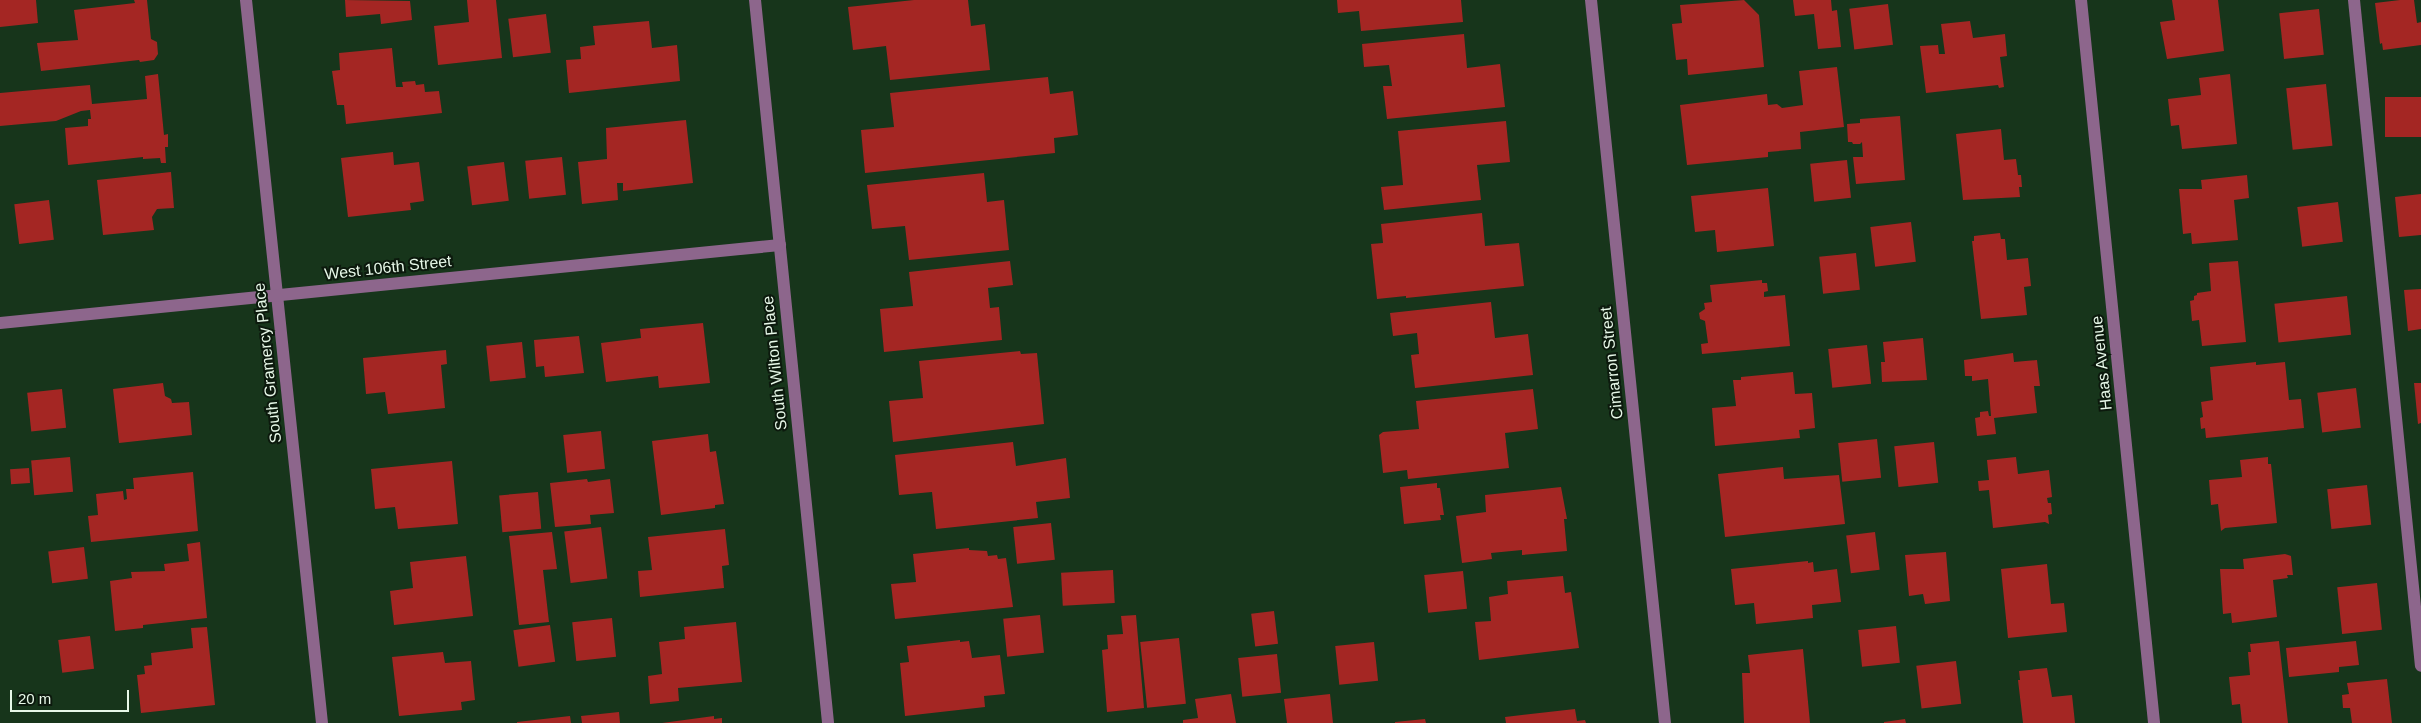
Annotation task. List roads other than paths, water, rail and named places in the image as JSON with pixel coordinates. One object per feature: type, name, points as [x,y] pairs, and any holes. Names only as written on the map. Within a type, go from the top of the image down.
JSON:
[{"type":"street","name":"South Gramercy Place","points":[[246,0],[322,723]]},
{"type":"street","name":"South Wilton Place","points":[[754,0],[828,723]]},
{"type":"street","name":"Cimarron Street","points":[[1590,0],[1665,723]]},
{"type":"street","name":"Haas Avenue","points":[[2081,0],[2154,723]]},
{"type":"street","points":[[2354,0],[2421,666]]},
{"type":"street","name":"West 106th Street","points":[[0,323],[780,245]]}]
